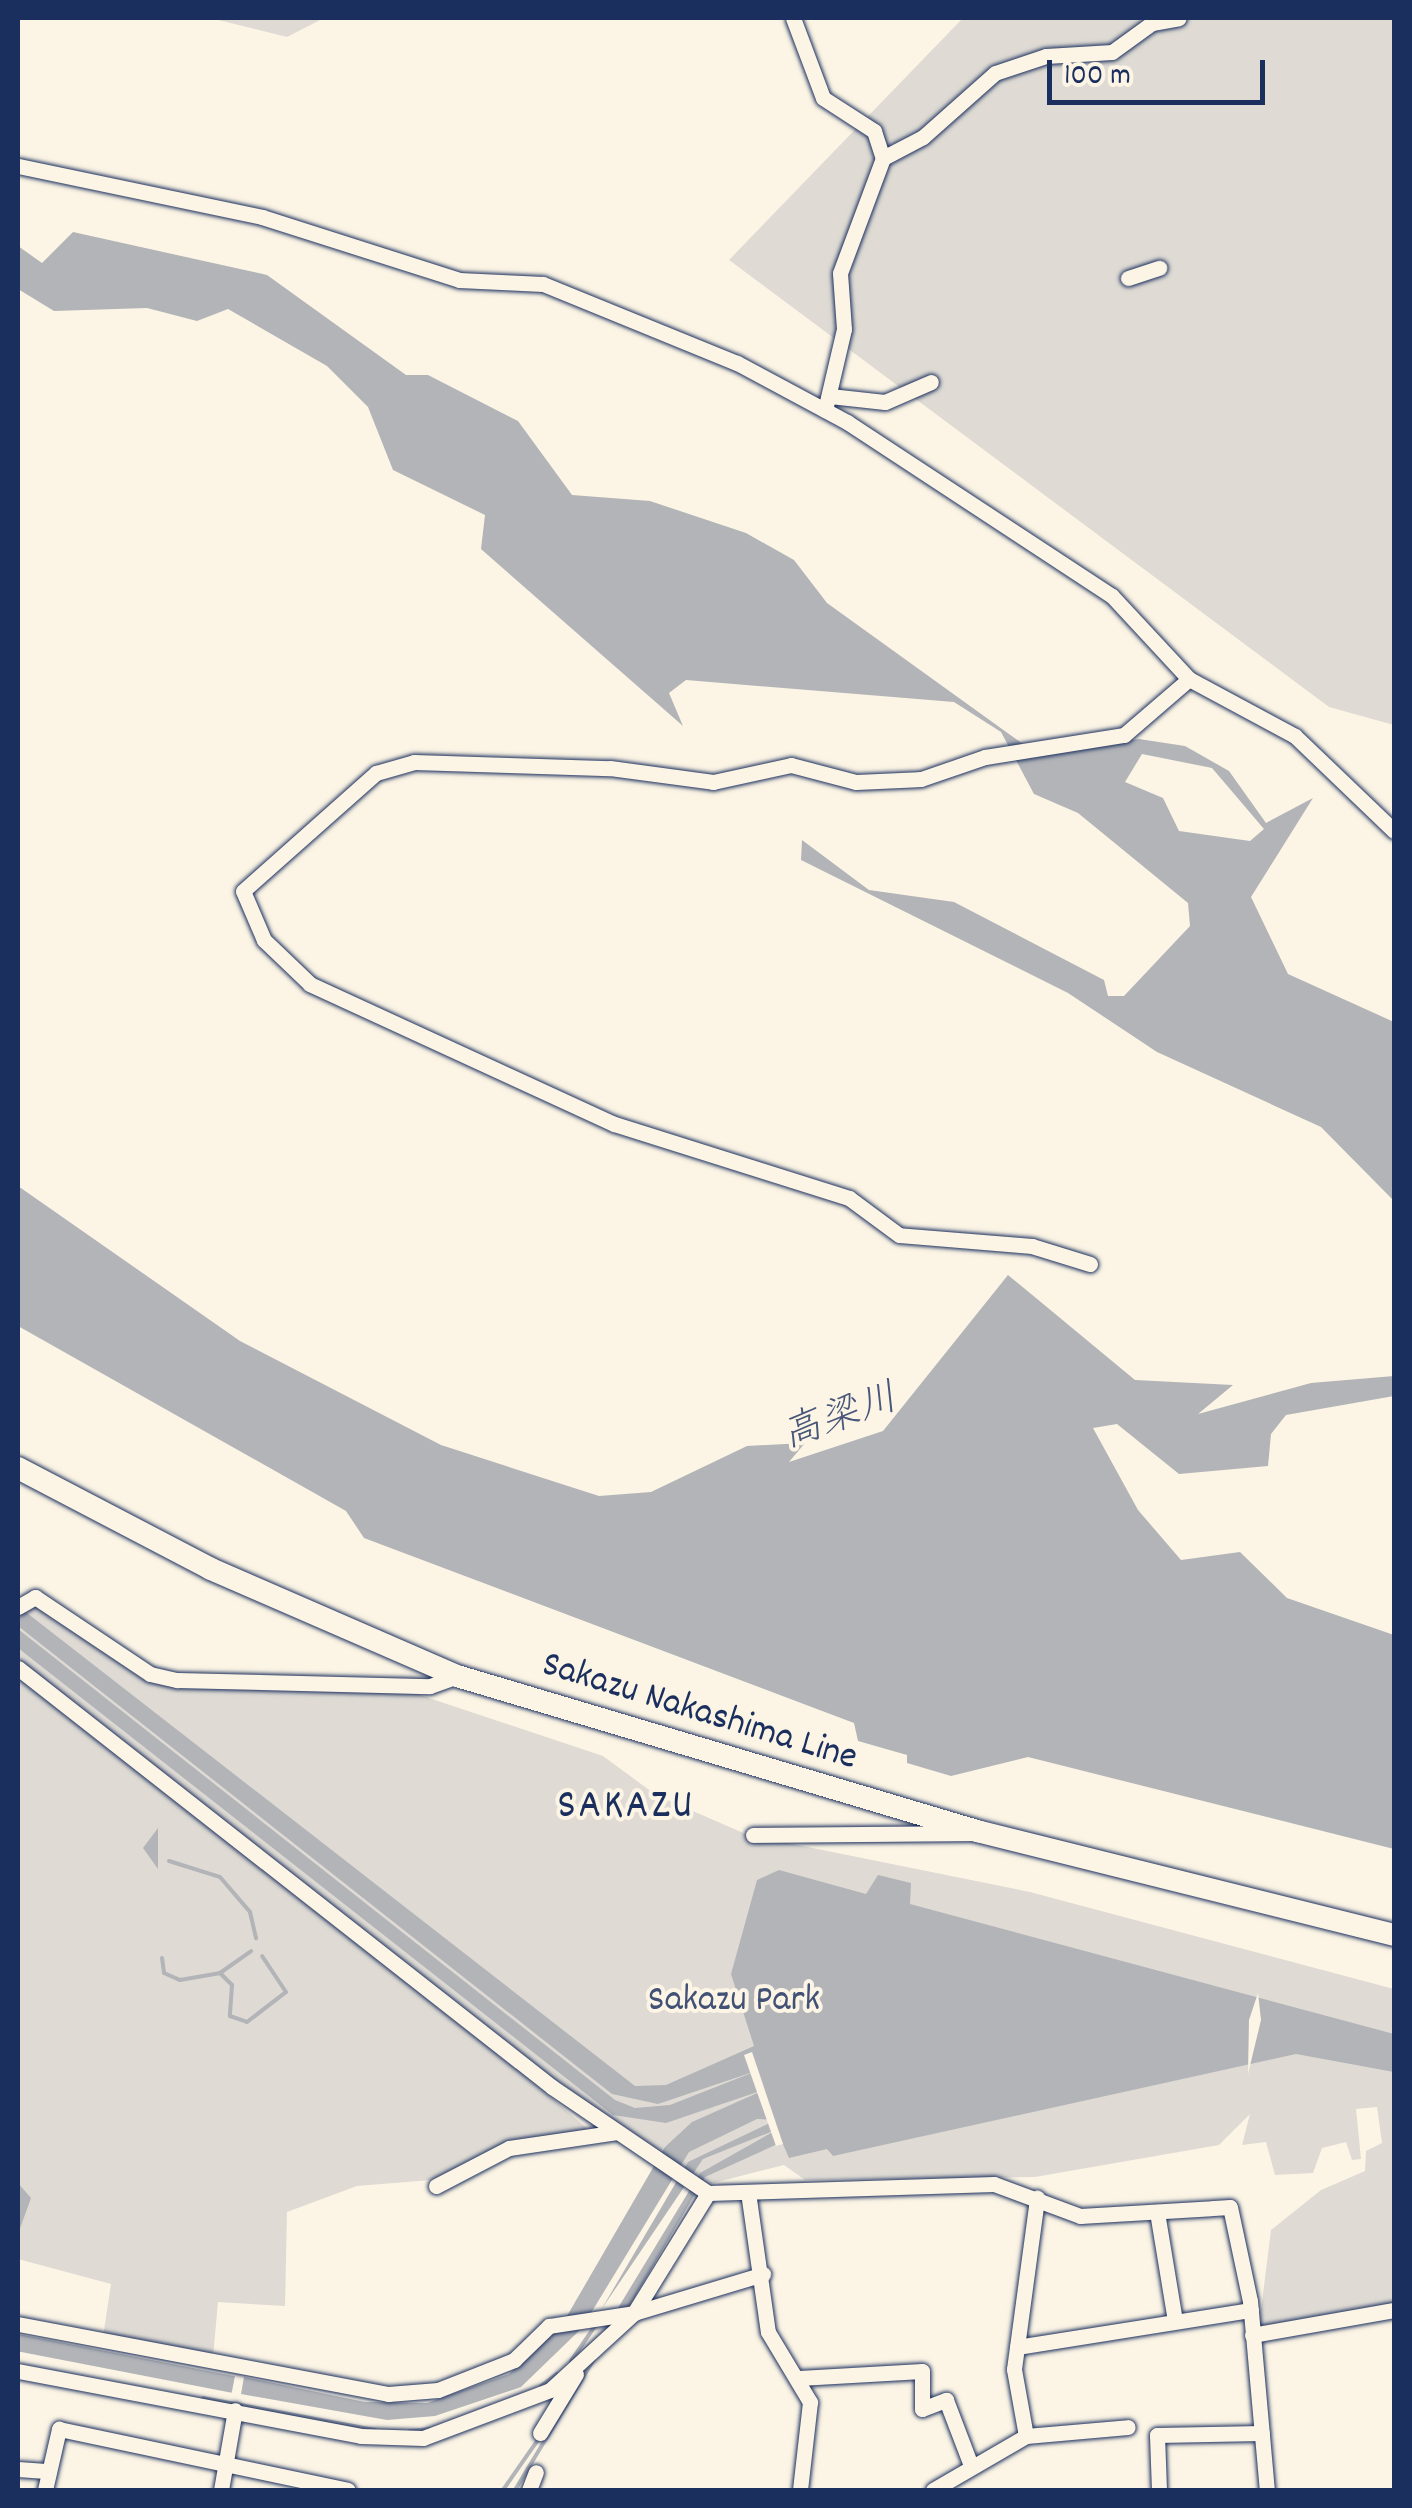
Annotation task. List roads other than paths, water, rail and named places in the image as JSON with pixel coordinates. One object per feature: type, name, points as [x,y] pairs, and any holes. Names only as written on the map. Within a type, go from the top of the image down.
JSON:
[{"type":"main road","name":"Sakazu Nakashima Line","points":[[18,1468],[210,1569],[457,1676],[978,1831],[1394,1935]]},
{"type":"street","points":[[793,18],[823,98],[874,131],[883,158]]},
{"type":"street","points":[[827,403],[844,329],[840,273],[883,158],[1017,63],[1112,52],[1152,23],[1178,18]]},
{"type":"street","points":[[18,166],[262,217],[459,280],[543,284],[827,403],[1112,596],[1189,679],[1294,736],[1394,831]]},
{"type":"street","points":[[1128,278],[1159,268]]},
{"type":"street","points":[[827,403],[885,402],[931,382]]},
{"type":"street","points":[[1090,1264],[1032,1246],[899,1234],[849,1198],[614,1124],[310,984],[264,940],[243,891],[376,773],[414,762],[610,768],[713,782],[790,764],[856,782],[921,780],[986,756],[1124,735],[1189,679]]},
{"type":"street","points":[[20,1603],[35,1598],[168,1678],[430,1686],[457,1676]]},
{"type":"street","points":[[18,1668],[617,2132],[705,2191],[994,2184],[1080,2216],[1230,2208],[1251,2310],[1267,2490]]},
{"type":"street","points":[[753,1835],[901,1840],[978,1831]]},
{"type":"street","points":[[436,2186],[509,2148],[617,2132]]},
{"type":"street","points":[[540,2433],[604,2332],[622,2333],[705,2191]]},
{"type":"street","points":[[748,2192],[763,2274],[768,2332],[799,2378],[814,2426],[800,2490]]},
{"type":"street","points":[[1026,2436],[1014,2394],[1037,2198]]},
{"type":"street","points":[[1156,2212],[1176,2321]]},
{"type":"street","points":[[18,2324],[241,2370],[416,2394],[495,2370],[566,2321],[631,2313],[763,2274]]},
{"type":"street","points":[[1017,2347],[1251,2310]]},
{"type":"street","points":[[1252,2335],[1394,2310]]},
{"type":"street","points":[[18,2371],[235,2410],[423,2438],[529,2403],[591,2350]]},
{"type":"street","points":[[799,2378],[922,2371],[922,2409],[946,2400],[970,2463]]},
{"type":"street","points":[[222,2490],[235,2410]]},
{"type":"street","points":[[933,2490],[970,2463],[1026,2436],[1128,2427]]},
{"type":"street","points":[[45,2490],[59,2429],[348,2490]]},
{"type":"street","points":[[1158,2490],[1157,2435],[1262,2433]]},
{"type":"street","points":[[18,2469],[49,2471]]},
{"type":"street","points":[[529,2490],[536,2472]]},
{"type":"waterway","points":[[169,1861],[220,1877],[250,1912],[256,1938]]},
{"type":"waterway","points":[[162,1958],[164,1973],[180,1980],[220,1973],[251,1951]]},
{"type":"waterway","points":[[220,1973],[232,1985],[230,2016],[247,2022],[286,1992],[262,1956]]},
{"type":"waterway","points":[[571,2361],[597,2323]]},
{"type":"waterway","points":[[515,2490],[594,2359]]},
{"type":"waterway","points":[[541,2386],[557,2374]]},
{"type":"waterway","points":[[203,2398],[375,2430]]},
{"type":"waterway","points":[[410,2431],[430,2429]]},
{"type":"waterway","points":[[503,2490],[540,2437]]},
{"type":"district","name":"SAKAZU","points":[[626,1808]]},
{"type":"water label","name":"高梁川","points":[[841,1420]]},
{"type":"park label","name":"Sakazu Park","points":[[734,2002]]}]
